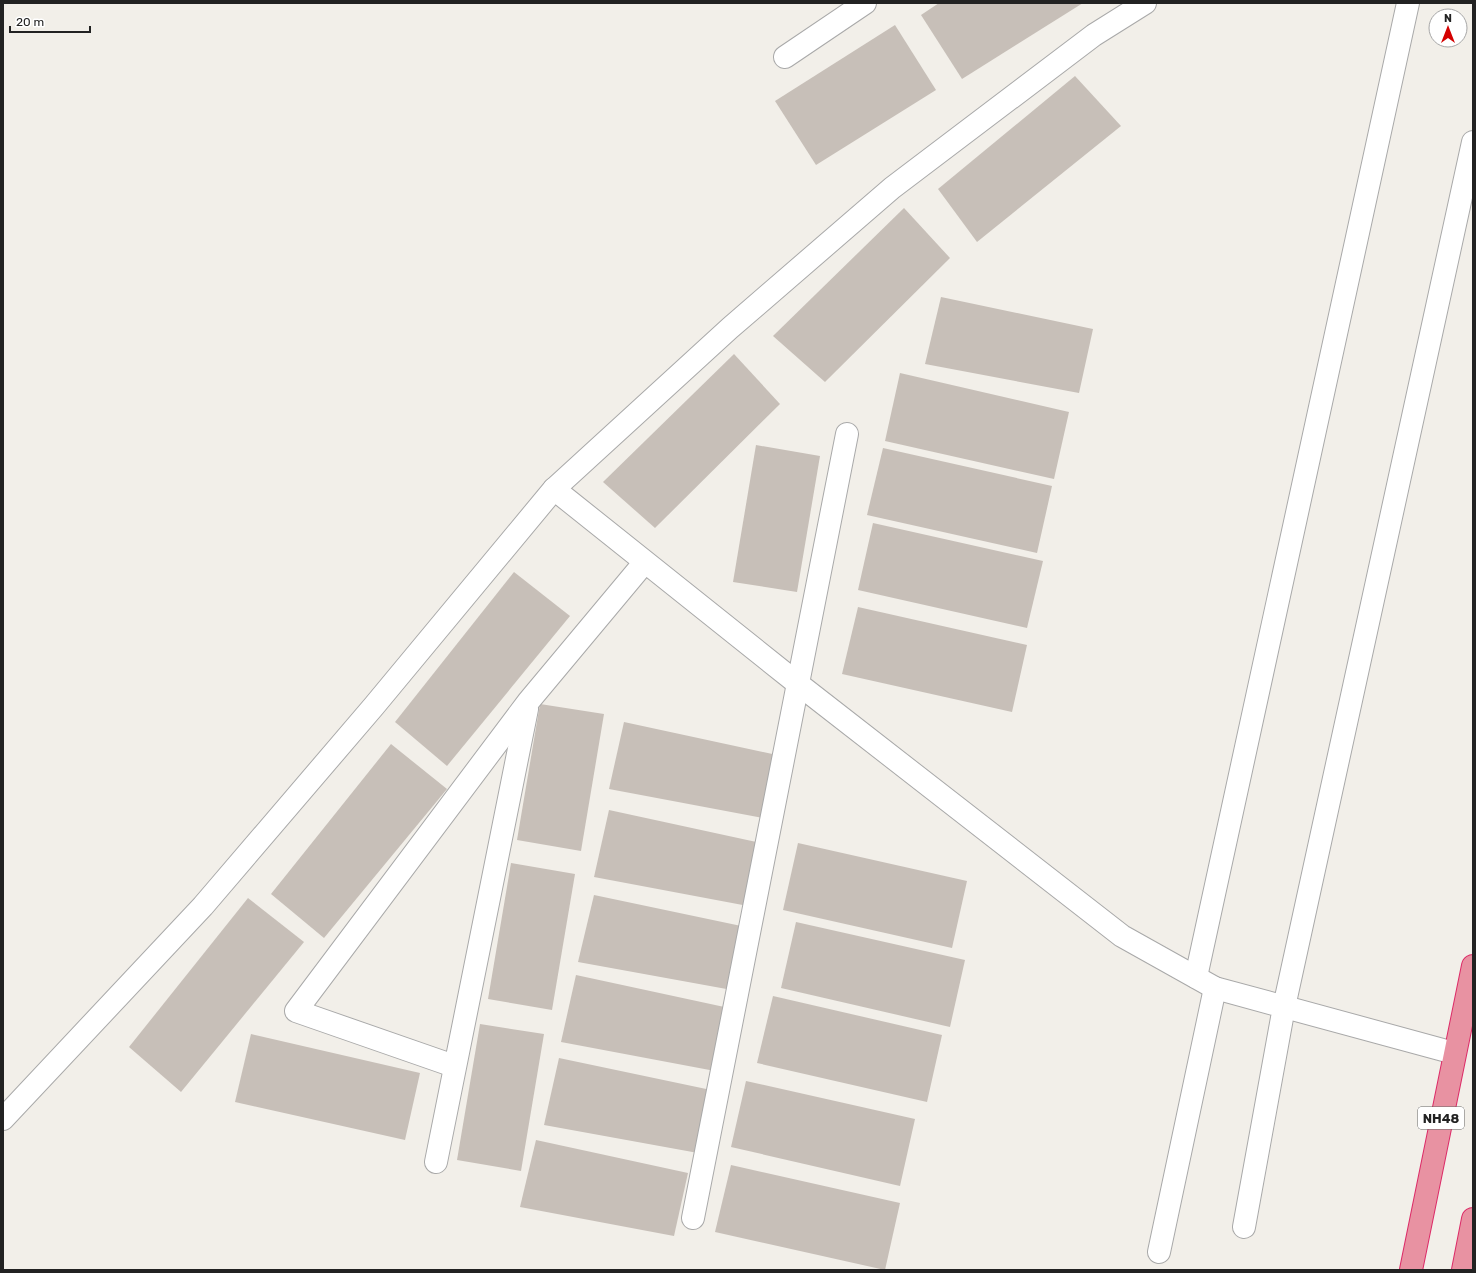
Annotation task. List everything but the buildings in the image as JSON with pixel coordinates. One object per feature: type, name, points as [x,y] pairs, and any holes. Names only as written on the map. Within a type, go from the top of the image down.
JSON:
[{"type":"highway","name":"NH48","points":[[1412,1270],[1454,1053],[1473,966]]},
{"type":"highway","points":[[1463,1270],[1473,1219]]},
{"type":"street","points":[[785,57],[865,3]]},
{"type":"street","points":[[3,1119],[204,906],[374,706],[554,489],[730,328],[892,188],[1094,35],[1145,3]]},
{"type":"street","points":[[1196,977],[1408,3]]},
{"type":"street","points":[[1244,1227],[1284,1006],[1473,142]]},
{"type":"street","points":[[693,1218],[847,434]]},
{"type":"street","points":[[554,489],[644,563],[1122,936],[1215,988],[1454,1053]]},
{"type":"street","points":[[454,1066],[296,1010],[528,702],[644,563]]},
{"type":"street","points":[[436,1162],[528,702]]},
{"type":"street","points":[[1159,1252],[1215,988]]}]
